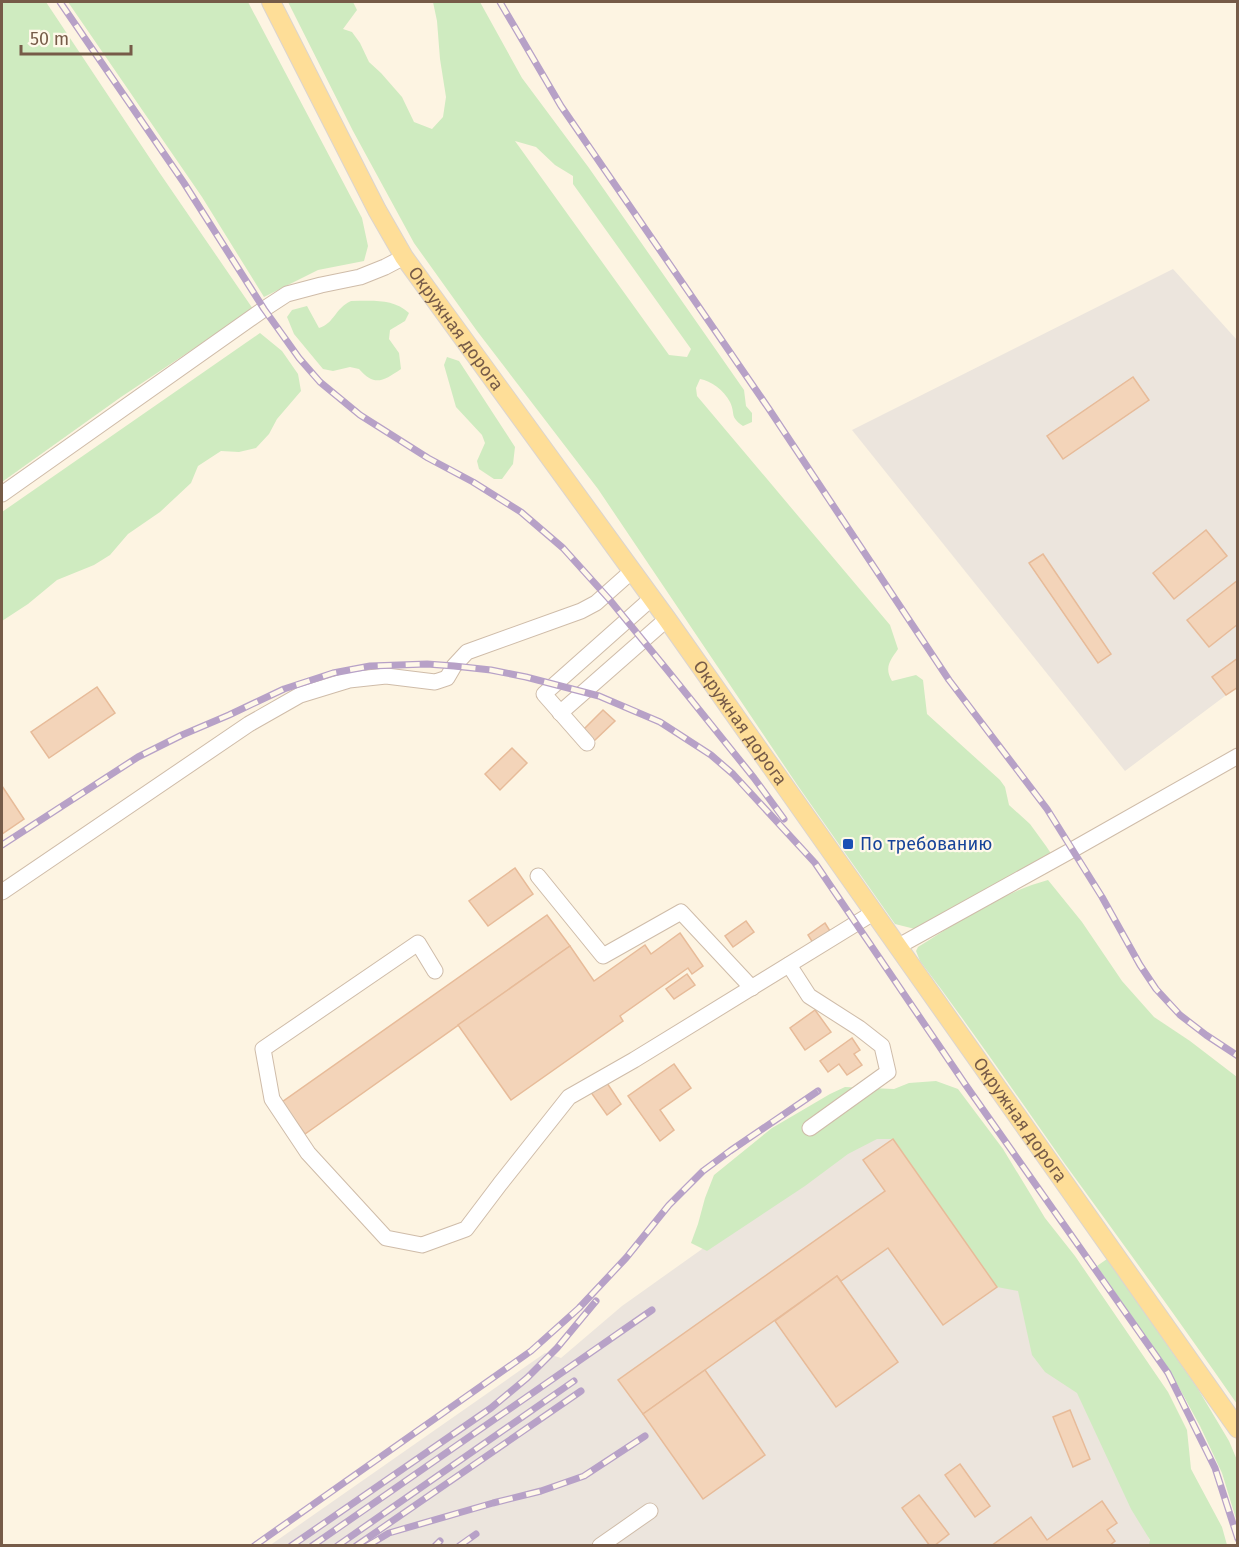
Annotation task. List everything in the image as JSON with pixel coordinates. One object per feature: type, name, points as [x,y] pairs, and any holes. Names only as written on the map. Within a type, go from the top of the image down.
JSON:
[{"type":"main road","name":"Окружная дорога","points":[[271,2],[376,210],[404,257],[667,619],[1238,1429]]},
{"type":"street","points":[[2,494],[287,294],[360,277],[404,257]]},
{"type":"street","points":[[2,892],[249,724],[300,695],[349,680],[386,676],[435,681],[447,678],[467,652],[580,611],[596,603],[632,571]]},
{"type":"street","points":[[587,743],[544,694],[652,598]]},
{"type":"street","points":[[560,713],[667,619]]},
{"type":"street","points":[[897,947],[1238,756]]},
{"type":"street","points":[[538,876],[603,956],[681,912],[752,988]]},
{"type":"street","points":[[435,971],[418,944],[263,1049],[272,1100],[308,1153],[386,1238],[422,1245],[466,1229],[569,1097],[873,913]]},
{"type":"street","points":[[789,965],[810,996],[882,1046],[888,1072],[810,1128]]},
{"type":"street","points":[[600,1545],[650,1511]]},
{"type":"shaded area","points":[[1173,269],[1237,340],[1237,687],[1125,771],[852,430]]},
{"type":"shaded area","points":[[931,1086],[1000,1179],[1152,1546],[269,1546],[545,1353],[561,1358],[622,1306]]},
{"type":"green space","points":[[2,2],[46,2],[253,309],[121,397],[2,482]]},
{"type":"green space","points":[[68,2],[248,2],[362,218],[368,246],[364,261],[318,270],[264,297],[202,197]]},
{"type":"green space","points":[[288,2],[353,2],[357,10],[343,29],[352,32],[369,62],[402,97],[414,122],[432,129],[443,117],[446,97],[433,2],[480,2],[522,78],[589,168],[744,390],[746,406],[752,413],[752,422],[743,426],[739,423],[734,417],[732,406],[721,390],[708,382],[700,379],[696,388],[697,396],[890,625],[898,649],[888,668],[892,681],[916,675],[923,680],[927,714],[1000,780],[1005,787],[1009,805],[1030,824],[1052,855],[919,930],[895,924],[798,786],[598,489],[477,331],[414,243],[353,131]],"holes":[[[515,141],[536,147],[555,165],[573,176],[573,184],[691,349],[687,357],[669,355]]]},
{"type":"green space","points":[[351,301],[389,303],[409,313],[405,321],[390,330],[389,339],[399,353],[401,369],[389,377],[375,380],[359,369],[350,367],[333,371],[323,369],[294,334],[287,317],[292,310],[307,306],[319,328],[328,323],[345,304]]},
{"type":"green space","points":[[260,333],[282,351],[298,374],[301,391],[277,419],[269,434],[256,448],[239,452],[221,451],[198,466],[191,483],[160,512],[128,534],[110,555],[94,565],[57,580],[28,604],[2,621],[2,512]]},
{"type":"green space","points":[[447,357],[459,361],[515,447],[513,464],[502,479],[494,479],[479,469],[477,461],[485,443],[482,435],[456,407],[444,365]]},
{"type":"green space","points":[[1048,880],[1082,922],[1122,981],[1154,1017],[1237,1077],[1237,1404],[920,961],[916,951],[918,947],[981,909],[1014,892]]},
{"type":"green space","points":[[936,1081],[958,1089],[1003,1149],[1045,1218],[1075,1256],[1168,1392],[1187,1430],[1191,1469],[1222,1527],[1227,1545],[1149,1545],[1150,1540],[1131,1509],[1077,1393],[1045,1372],[1032,1355],[1018,1291],[997,1287],[893,1139],[877,1139],[848,1154],[805,1186],[707,1251],[691,1243],[714,1175],[772,1128],[845,1087],[894,1089],[909,1083]]},
{"type":"green space","points":[[1107,1259],[1198,1389],[1229,1441],[1237,1460],[1237,1522],[1222,1473],[1170,1371],[1097,1266]]},
{"type":"building","points":[[1133,377],[1149,400],[1063,459],[1047,436]]},
{"type":"building","points":[[1206,530],[1227,556],[1174,599],[1153,573]]},
{"type":"building","points":[[1043,554],[1111,654],[1098,663],[1029,563]]},
{"type":"building","points":[[1238,580],[1238,624],[1209,647],[1187,620]]},
{"type":"building","points":[[1238,658],[1238,687],[1226,695],[1212,677]]},
{"type":"building","points":[[97,687],[115,713],[49,758],[31,732]]},
{"type":"building","points":[[603,710],[615,721],[594,741],[583,730]]},
{"type":"building","points":[[512,748],[527,763],[500,790],[485,774]]},
{"type":"building","points":[[2,786],[24,819],[2,834]]},
{"type":"building","points":[[515,868],[533,894],[488,926],[469,901]]},
{"type":"building","points":[[547,915],[570,946],[305,1134],[282,1102]]},
{"type":"building","points":[[746,921],[754,932],[733,947],[725,936]]},
{"type":"building","points":[[825,923],[830,931],[813,943],[808,935]]},
{"type":"building","points":[[680,933],[703,966],[692,974],[688,968],[620,1016],[623,1021],[511,1100],[458,1025],[570,946],[594,981],[645,945],[651,954]]},
{"type":"building","points":[[687,974],[695,985],[674,999],[666,989]]},
{"type":"building","points":[[815,1010],[831,1032],[805,1050],[790,1028]]},
{"type":"building","points":[[852,1038],[860,1050],[854,1054],[862,1065],[847,1075],[839,1064],[828,1072],[820,1061]]},
{"type":"building","points":[[674,1064],[691,1088],[660,1110],[674,1130],[660,1141],[628,1096]]},
{"type":"building","points":[[605,1080],[621,1104],[607,1115],[590,1091]]},
{"type":"building","points":[[893,1139],[997,1287],[943,1325],[888,1248],[841,1281],[837,1276],[643,1414],[618,1380],[885,1191],[863,1160]]},
{"type":"building","points":[[837,1276],[898,1362],[836,1407],[775,1321]]},
{"type":"building","points":[[705,1370],[765,1455],[703,1499],[643,1414]]},
{"type":"building","points":[[1070,1410],[1090,1459],[1073,1467],[1053,1417]]},
{"type":"building","points":[[960,1464],[990,1506],[975,1517],[945,1475]]},
{"type":"building","points":[[919,1495],[949,1534],[934,1546],[930,1546],[902,1508]]},
{"type":"building","points":[[1102,1501],[1117,1523],[1107,1530],[1115,1541],[1109,1546],[991,1546],[1031,1517],[1047,1540]]},
{"type":"railway","points":[[60,2],[184,183],[264,309],[299,358],[320,382],[360,415],[521,512],[563,548],[609,599],[668,671],[784,819]]},
{"type":"railway","points":[[500,2],[561,106],[769,409],[949,680],[1047,809],[1156,989],[1180,1015],[1238,1056]]},
{"type":"railway","points":[[2,845],[138,757],[182,735],[284,689],[333,673],[370,666],[427,664],[491,670],[599,696],[660,722],[711,755],[733,774],[815,863],[965,1084],[1168,1373],[1215,1468],[1238,1539]]},
{"type":"railway","points":[[254,1546],[531,1351],[579,1308],[626,1258],[669,1205],[703,1171],[818,1091]]},
{"type":"railway","points":[[291,1546],[491,1408],[527,1378],[557,1348],[596,1301]]},
{"type":"railway","points":[[312,1546],[652,1310]]},
{"type":"railway","points":[[337,1546],[574,1381]]},
{"type":"railway","points":[[356,1546],[581,1391]]},
{"type":"railway","points":[[367,1546],[389,1533],[541,1491],[584,1476],[645,1436]]},
{"type":"railway","points":[[459,1546],[476,1534]]},
{"type":"railway","points":[[435,1546],[440,1541]]},
{"type":"place","name":"По требованию","points":[[848,844]]}]
